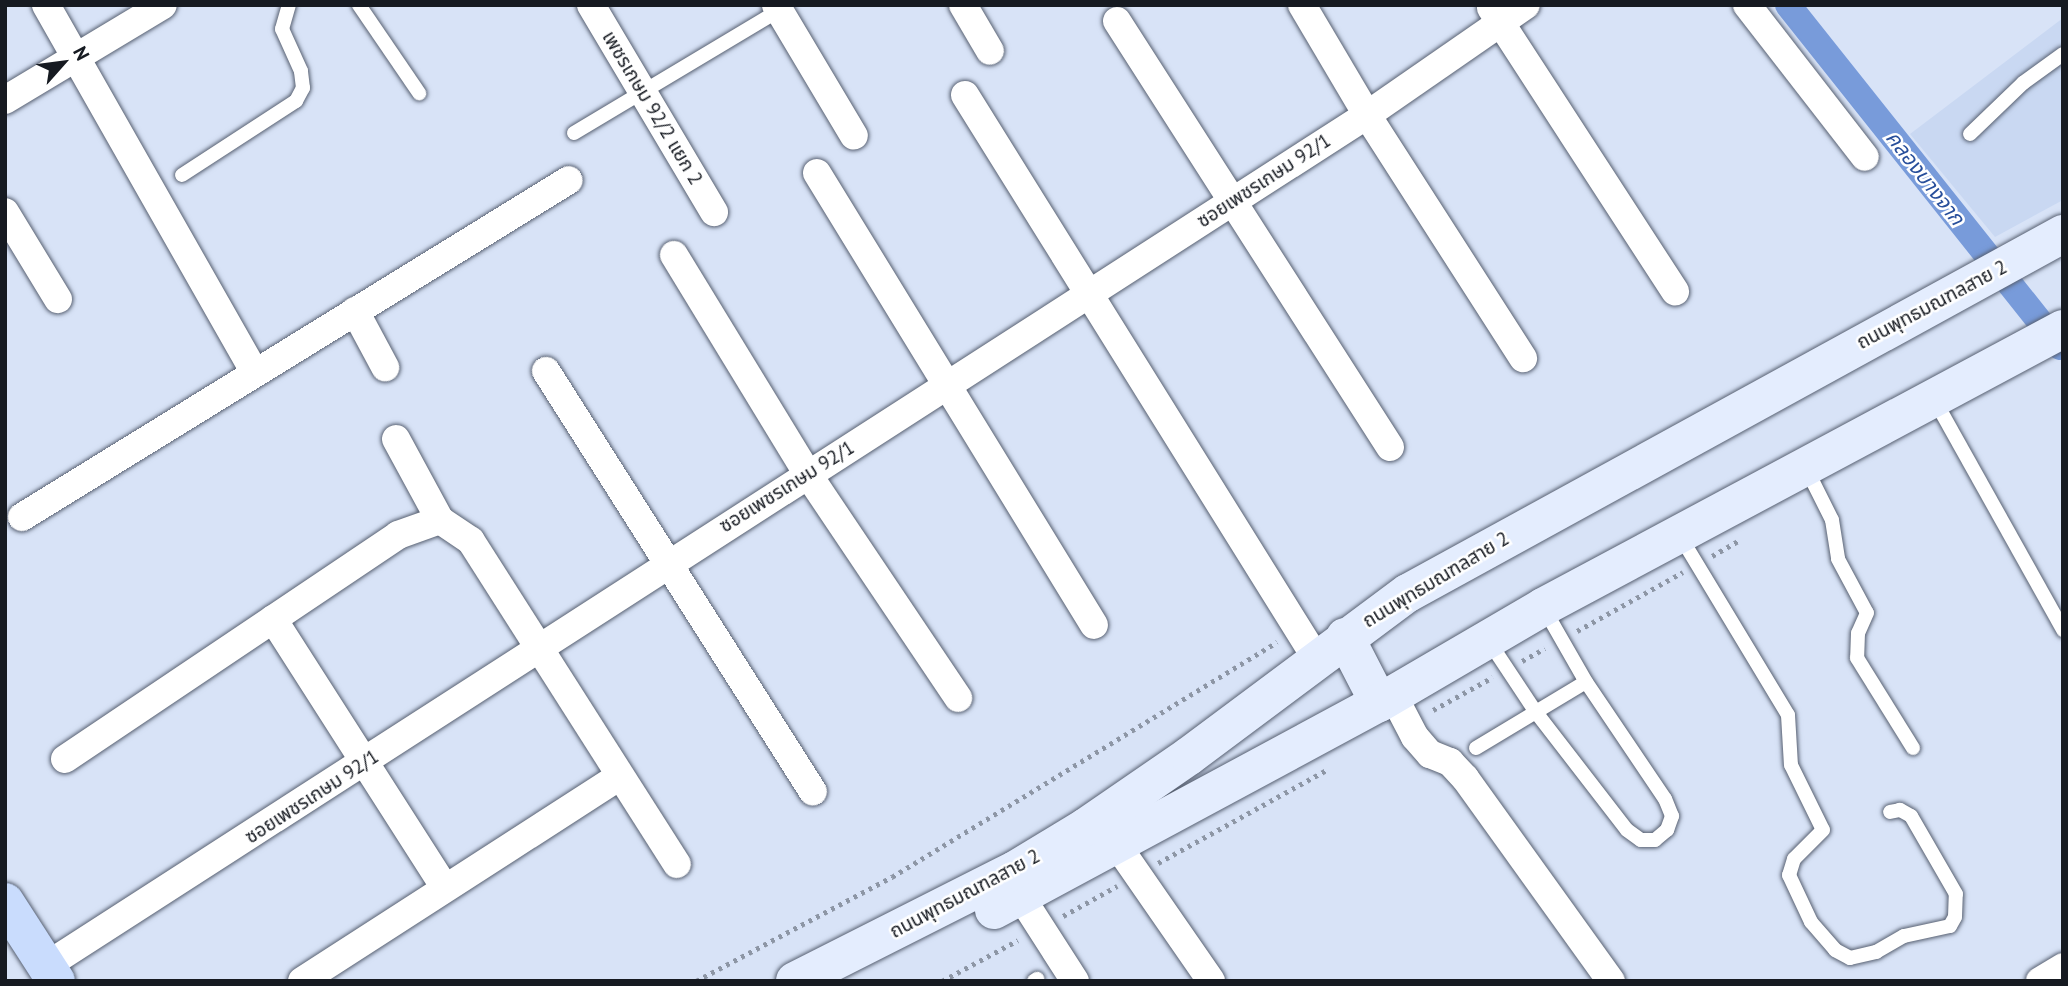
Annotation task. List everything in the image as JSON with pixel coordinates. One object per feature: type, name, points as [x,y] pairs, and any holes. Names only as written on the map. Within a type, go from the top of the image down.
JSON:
[{"type":"main road","name":"ถนนพุทธมณฑลสาย 2","points":[[795,981],[1015,870],[1086,827],[1189,756],[1319,642],[2063,234]]},
{"type":"main road","name":"ถนนพุทธมณฑลสาย 2","points":[[855,981],[1031,912],[1393,707],[1497,654],[1543,607],[1688,549],[1805,467],[2063,329]]},
{"type":"main road","points":[[1319,642],[1393,707]]},
{"type":"main road","points":[[5,902],[51,973]]},
{"type":"street","points":[[46,5],[78,56],[255,373]]},
{"type":"street","points":[[5,100],[163,5]]},
{"type":"street","name":"เพชรเกษม 92/2 แยก 2","points":[[590,5],[714,212]]},
{"type":"street","points":[[963,5],[990,51]]},
{"type":"street","points":[[1302,5],[1367,116],[1523,358]]},
{"type":"street","name":"ซอยเพชรเกษม 92/1","points":[[51,973],[537,648],[1367,116],[1495,14],[1526,5]]},
{"type":"street","points":[[1747,5],[1865,157]]},
{"type":"street","points":[[781,7],[854,136]]},
{"type":"street","points":[[1495,14],[1675,291]]},
{"type":"street","points":[[1117,21],[1390,447]]},
{"type":"street","points":[[965,95],[1086,295],[1319,642]]},
{"type":"street","points":[[817,173],[1094,625]]},
{"type":"street","points":[[22,517],[569,180]]},
{"type":"street","points":[[5,212],[58,299]]},
{"type":"street","points":[[674,255],[807,473],[958,698]]},
{"type":"street","points":[[355,311],[385,367]]},
{"type":"street","points":[[546,371],[813,792]]},
{"type":"street","points":[[396,439],[440,520],[471,541],[618,778],[677,864]]},
{"type":"street","points":[[65,759],[398,535],[440,520]]},
{"type":"street","points":[[273,619],[444,886]]},
{"type":"street","points":[[1393,707],[1430,754],[1450,762],[1465,778],[1611,981]]},
{"type":"street","points":[[302,981],[444,886],[618,778]]},
{"type":"street","points":[[1127,860],[1211,981]]},
{"type":"street","points":[[1031,912],[1075,981]]},
{"type":"street","points":[[2040,981],[2063,967]]},
{"type":"lane","points":[[183,175],[296,101],[303,88],[302,71],[282,30],[289,5]]},
{"type":"lane","points":[[359,5],[419,93]]},
{"type":"lane","points":[[574,133],[781,7]]},
{"type":"lane","points":[[1970,134],[2023,83],[2063,54]]},
{"type":"lane","points":[[1941,395],[2063,629]]},
{"type":"lane","points":[[1805,467],[1832,520],[1838,559],[1867,613],[1858,633],[1857,658],[1913,748]]},
{"type":"lane","points":[[1688,549],[1788,715],[1791,765],[1823,830],[1794,859],[1789,875],[1811,922],[1835,950],[1850,958],[1876,952],[1903,936],[1950,926],[1955,917],[1956,894],[1910,816],[1900,810],[1890,812]]},
{"type":"lane","points":[[1497,654],[1535,711],[1627,830],[1641,840],[1655,840],[1667,830],[1672,816],[1586,682],[1543,607]]},
{"type":"lane","points":[[1476,748],[1586,682]]},
{"type":"path","points":[[1393,707],[1497,654],[1562,639],[1688,549],[1742,539]]},
{"type":"path","points":[[696,981],[892,877],[1319,642]]},
{"type":"path","points":[[942,981],[1031,912],[1127,860],[1338,764]]},
{"type":"shaded area","points":[[2063,18],[2063,200],[1995,237],[1910,134]]},
{"type":"waterway","name":"คลองบางจาก","points":[[1788,5],[2060,347]]}]
